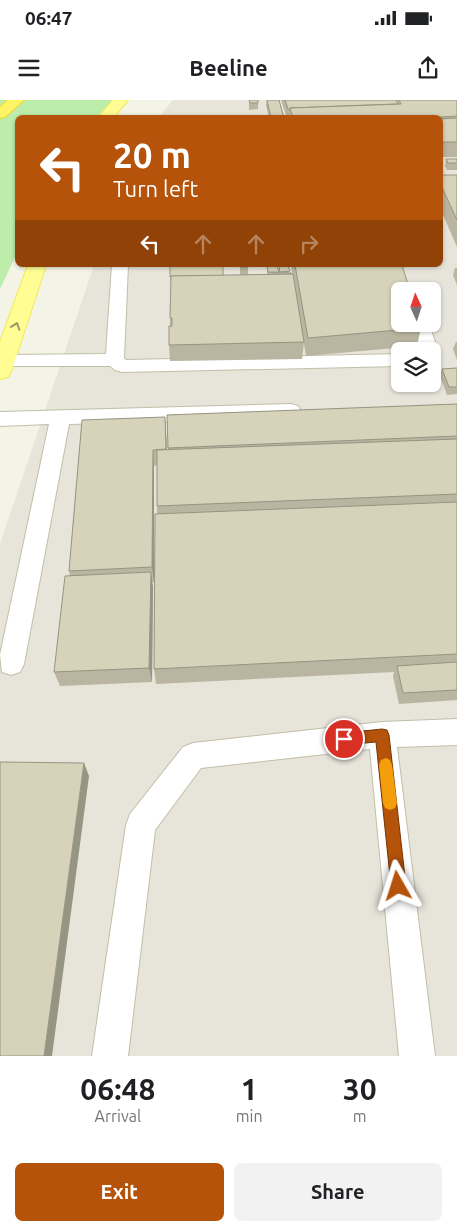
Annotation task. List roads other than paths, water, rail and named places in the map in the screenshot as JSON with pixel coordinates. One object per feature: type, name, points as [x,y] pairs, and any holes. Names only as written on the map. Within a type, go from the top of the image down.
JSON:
[{"type":"highway","points":[[0,114],[17,100]]},
{"type":"main road","points":[[107,115],[121,100]]},
{"type":"main road","points":[[2,366],[36,267]]},
{"type":"lane","points":[[114,360],[120,267]]},
{"type":"lane","points":[[2,366],[114,360],[122,366],[391,360]]},
{"type":"lane","points":[[0,420],[314,410]]},
{"type":"lane","points":[[11,664],[60,419]]},
{"type":"lane","points":[[110,1056],[141,825],[192,756],[382,735],[457,732]]},
{"type":"lane","points":[[382,735],[417,1056]]}]
